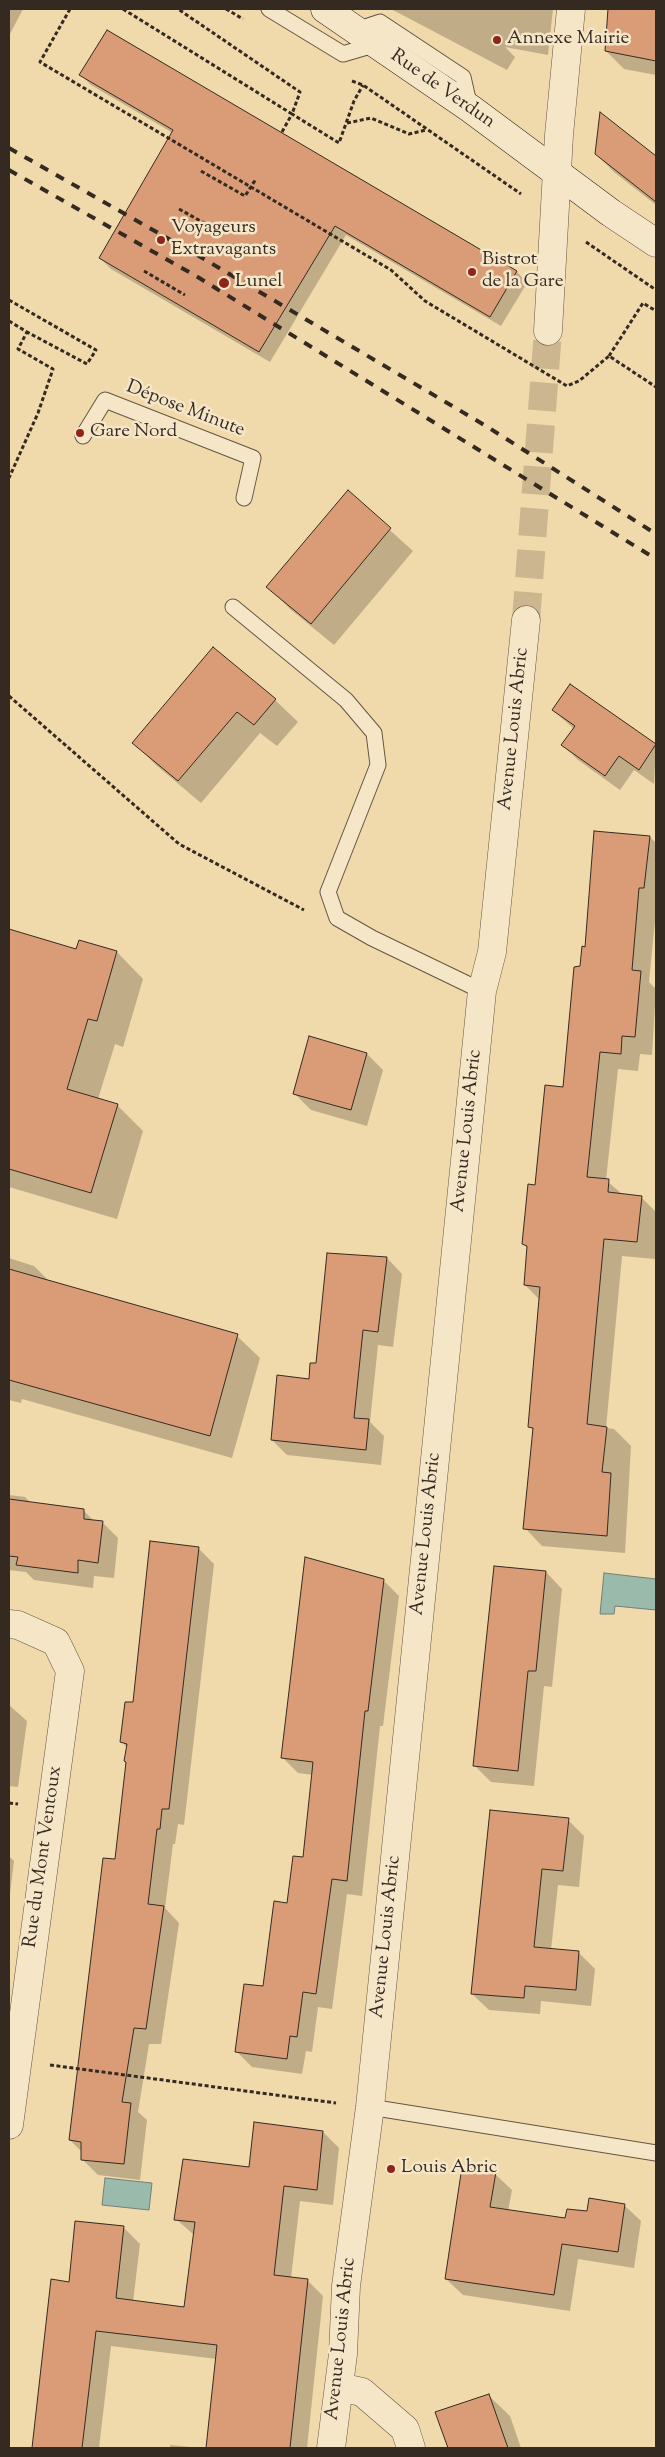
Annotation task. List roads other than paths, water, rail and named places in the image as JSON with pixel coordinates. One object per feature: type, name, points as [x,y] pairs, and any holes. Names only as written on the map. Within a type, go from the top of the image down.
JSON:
[{"type":"street","name":"Rue de Verdun","points":[[325,9],[471,109],[656,243]]},
{"type":"street","points":[[548,331],[557,172],[571,9]]},
{"type":"street","name":"Avenue Louis Abric","points":[[331,2448],[339,2386],[346,2286],[370,2107],[482,991],[492,952],[526,620]]},
{"type":"street","name":"Rue du Mont Ventoux","points":[[9,1624],[18,1625],[56,1642],[70,1671],[9,2124]]},
{"type":"street","points":[[339,2386],[362,2392],[405,2429],[411,2448]]},
{"type":"lane","points":[[269,9],[342,54],[367,37]]},
{"type":"lane","name":"Dépose Minute","points":[[83,436],[105,400],[252,458],[244,498]]},
{"type":"lane","points":[[233,607],[346,700],[374,733],[378,765],[328,892],[337,918],[372,938],[482,991]]},
{"type":"lane","points":[[370,2107],[656,2153]]},
{"type":"tunnel","points":[[526,620],[548,331]]},
{"type":"railway","points":[[9,148],[204,259],[486,426],[656,534]]},
{"type":"railway","points":[[9,170],[196,276],[656,559]]},
{"type":"place","name":"Annexe Mairie","points":[[497,40]]},
{"type":"place","name":"Voyageurs Extravagants","points":[[161,240]]},
{"type":"place","name":"Bistrot de la Gare","points":[[472,272]]},
{"type":"place","name":"Lunel","points":[[224,283]]},
{"type":"place","name":"Gare Nord","points":[[80,433]]},
{"type":"place","name":"Louis Abric","points":[[391,2169]]}]
